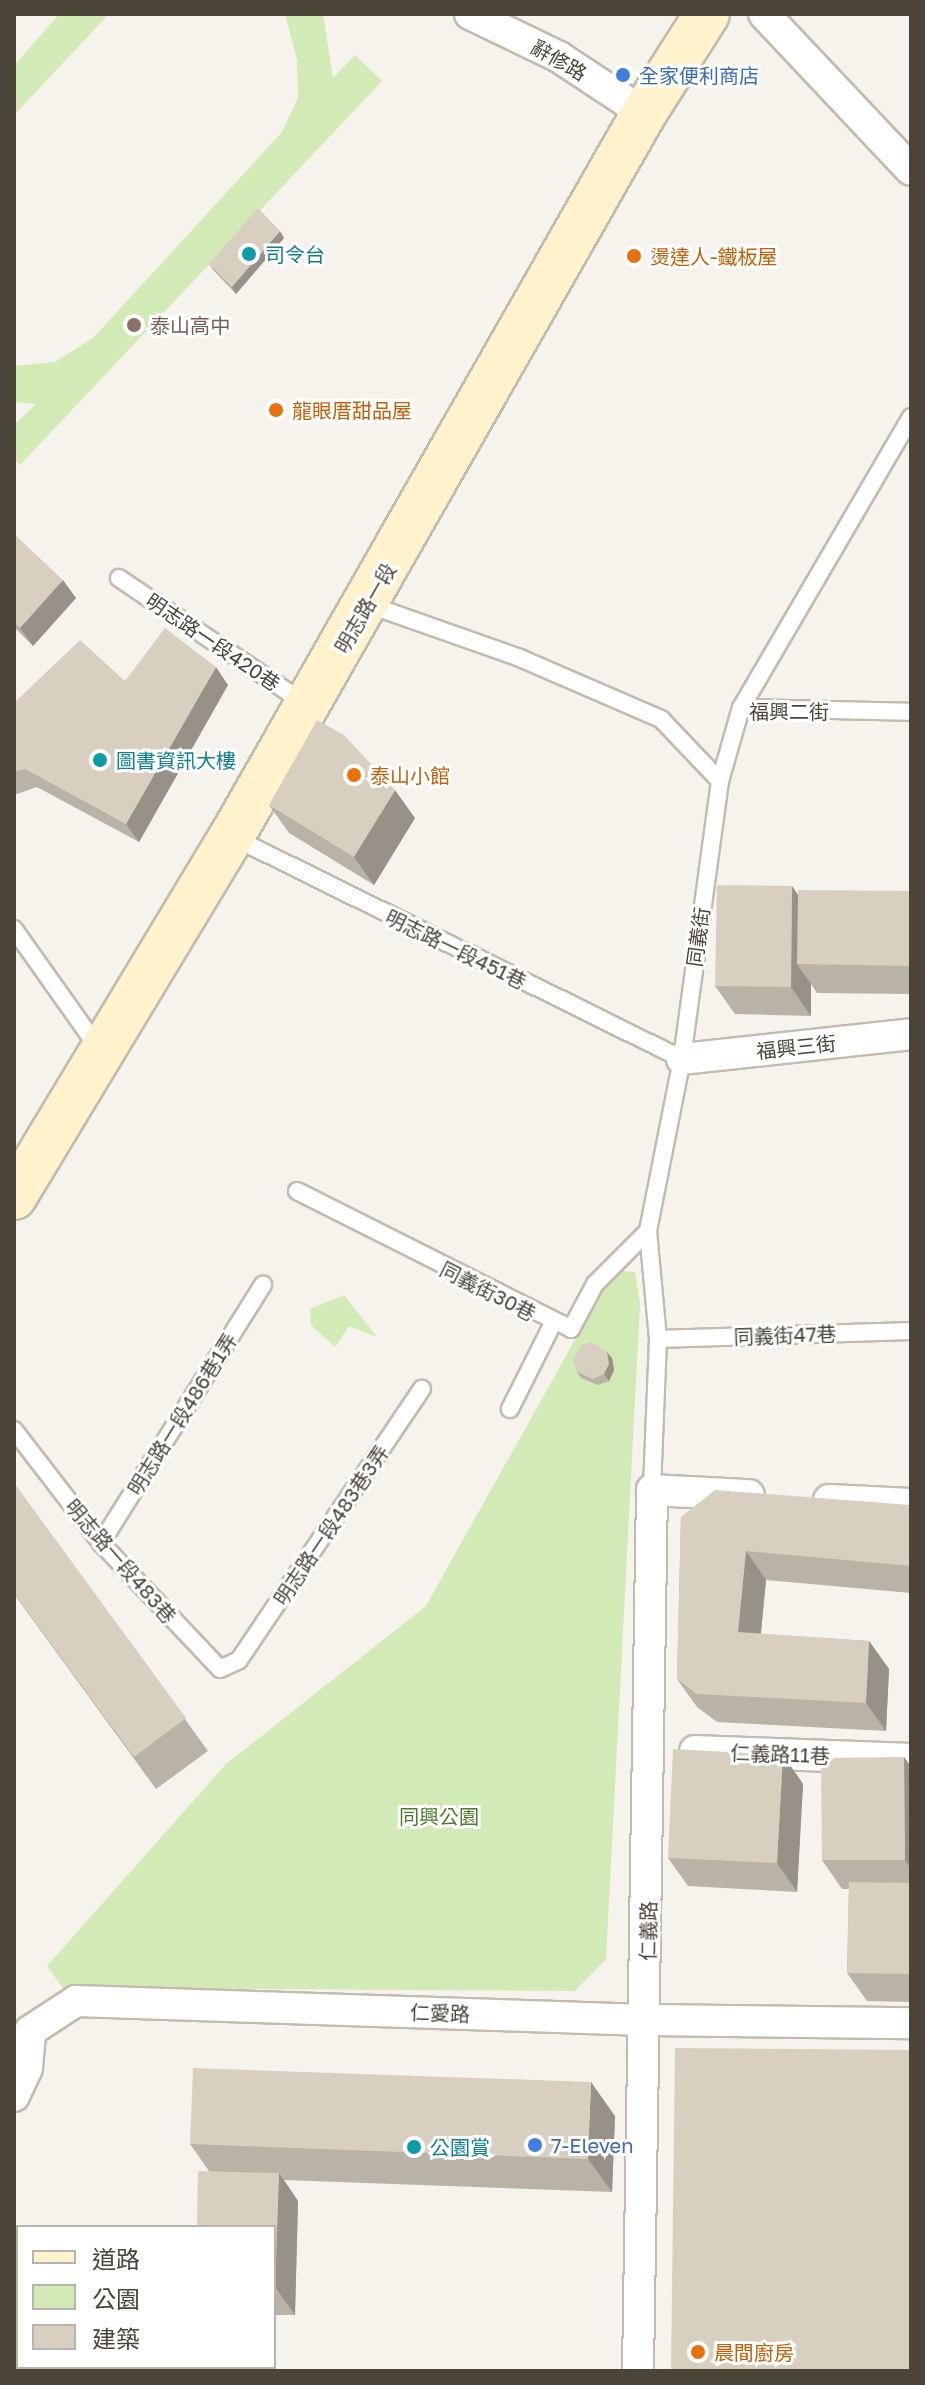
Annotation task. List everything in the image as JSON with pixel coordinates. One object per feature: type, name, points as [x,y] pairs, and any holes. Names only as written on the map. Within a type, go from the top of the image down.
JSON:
[{"type":"main road","name":"明志路一段","points":[[14,1197],[232,836],[367,604],[644,113],[707,14]]},
{"type":"street","name":"辭修路","points":[[470,14],[510,22],[644,113]]},
{"type":"street","points":[[764,14],[911,170]]},
{"type":"street","name":"福興三街","points":[[682,1059],[911,1034]]},
{"type":"street","points":[[652,1490],[774,1497]]},
{"type":"street","name":"仁義路","points":[[638,2371],[647,2020],[652,1490]]},
{"type":"street","points":[[804,1498],[911,1504]]},
{"type":"street","name":"仁義路11巷","points":[[649,1749],[911,1759]]},
{"type":"street","name":"仁愛路","points":[[21,2069],[30,2031],[76,2001],[647,2020],[911,2023]]},
{"type":"street","points":[[14,2096],[21,2069]]},
{"type":"lane","points":[[741,708],[911,417]]},
{"type":"lane","name":"明志路一段420巷","points":[[119,578],[308,705]]},
{"type":"lane","points":[[367,604],[520,658],[661,719],[720,781]]},
{"type":"lane","name":"福興二街","points":[[720,781],[741,708],[911,712]]},
{"type":"lane","name":"同義街","points":[[652,1490],[658,1339],[648,1231],[682,1059],[720,781]]},
{"type":"lane","name":"明志路一段451巷","points":[[232,836],[682,1059]]},
{"type":"lane","points":[[14,929],[102,1053]]},
{"type":"lane","name":"同義街30巷","points":[[297,1191],[553,1323],[571,1329],[595,1284],[648,1231]]},
{"type":"lane","name":"明志路一段486巷1弄","points":[[101,1543],[263,1285]]},
{"type":"lane","points":[[510,1409],[553,1323]]},
{"type":"lane","name":"同義街47巷","points":[[658,1339],[911,1331]]},
{"type":"lane","name":"明志路一段483巷3弄","points":[[239,1660],[422,1389]]},
{"type":"lane","name":"明志路一段483巷","points":[[14,1430],[101,1543],[220,1669],[239,1660]]},
{"type":"green space","points":[[59,14],[109,14],[14,115],[14,66]]},
{"type":"green space","points":[[285,14],[323,14],[333,78],[355,55],[382,81],[20,465],[14,459],[14,425],[36,404],[14,402],[14,366],[55,362],[93,338],[282,132],[298,98],[297,60]]},
{"type":"green space","name":"同興公園","points":[[623,1271],[635,1272],[640,1304],[606,1959],[575,1991],[63,1988],[47,1966],[226,1764],[426,1606],[605,1286]]},
{"type":"green space","points":[[344,1295],[377,1337],[349,1326],[335,1347],[311,1325],[310,1309]]},
{"type":"building","name":"司令台","points":[[258,208],[280,231],[232,287],[209,264]]},
{"type":"building","points":[[14,534],[63,580],[20,628],[14,622]]},
{"type":"building","name":"圖書資訊大樓","points":[[165,628],[216,667],[126,824],[25,769],[14,772],[14,703],[80,640],[125,681]]},
{"type":"building","points":[[317,720],[344,735],[395,790],[354,857],[269,805]]},
{"type":"building","points":[[717,885],[792,886],[791,987],[715,986]]},
{"type":"building","points":[[798,890],[911,891],[911,966],[797,964]]},
{"type":"building","points":[[592,1342],[607,1352],[609,1364],[604,1374],[593,1379],[577,1372],[573,1360],[581,1345]]},
{"type":"building","points":[[14,1483],[186,1718],[134,1757],[14,1593]]},
{"type":"building","points":[[715,1490],[911,1505],[911,1566],[746,1551],[738,1632],[869,1641],[866,1703],[697,1694],[677,1679],[681,1517]]},
{"type":"building","points":[[673,1749],[783,1755],[777,1863],[668,1858]]},
{"type":"building","points":[[904,1757],[905,1860],[822,1860],[821,1758]]},
{"type":"building","points":[[849,1882],[911,1883],[911,1974],[847,1973]]},
{"type":"building","points":[[675,2048],[911,2050],[909,2371],[671,2371]]},
{"type":"building","points":[[193,2068],[591,2082],[588,2159],[190,2144]]},
{"type":"building","points":[[198,2171],[279,2173],[276,2258],[276,2225],[197,2225]]},
{"type":"place","name":"全家便利商店","points":[[623,75]]},
{"type":"place","name":"司令台","points":[[249,254]]},
{"type":"place","name":"燙達人-鐵板屋","points":[[634,256]]},
{"type":"place","name":"泰山高中","points":[[134,325]]},
{"type":"place","name":"龍眼厝甜品屋","points":[[276,410]]},
{"type":"place","name":"圖書資訊大樓","points":[[100,760]]},
{"type":"place","name":"泰山小館","points":[[354,775]]},
{"type":"place","name":"7-Eleven","points":[[535,2145]]},
{"type":"place","name":"公園賞","points":[[414,2147]]},
{"type":"place","name":"晨間廚房","points":[[698,2352]]}]
